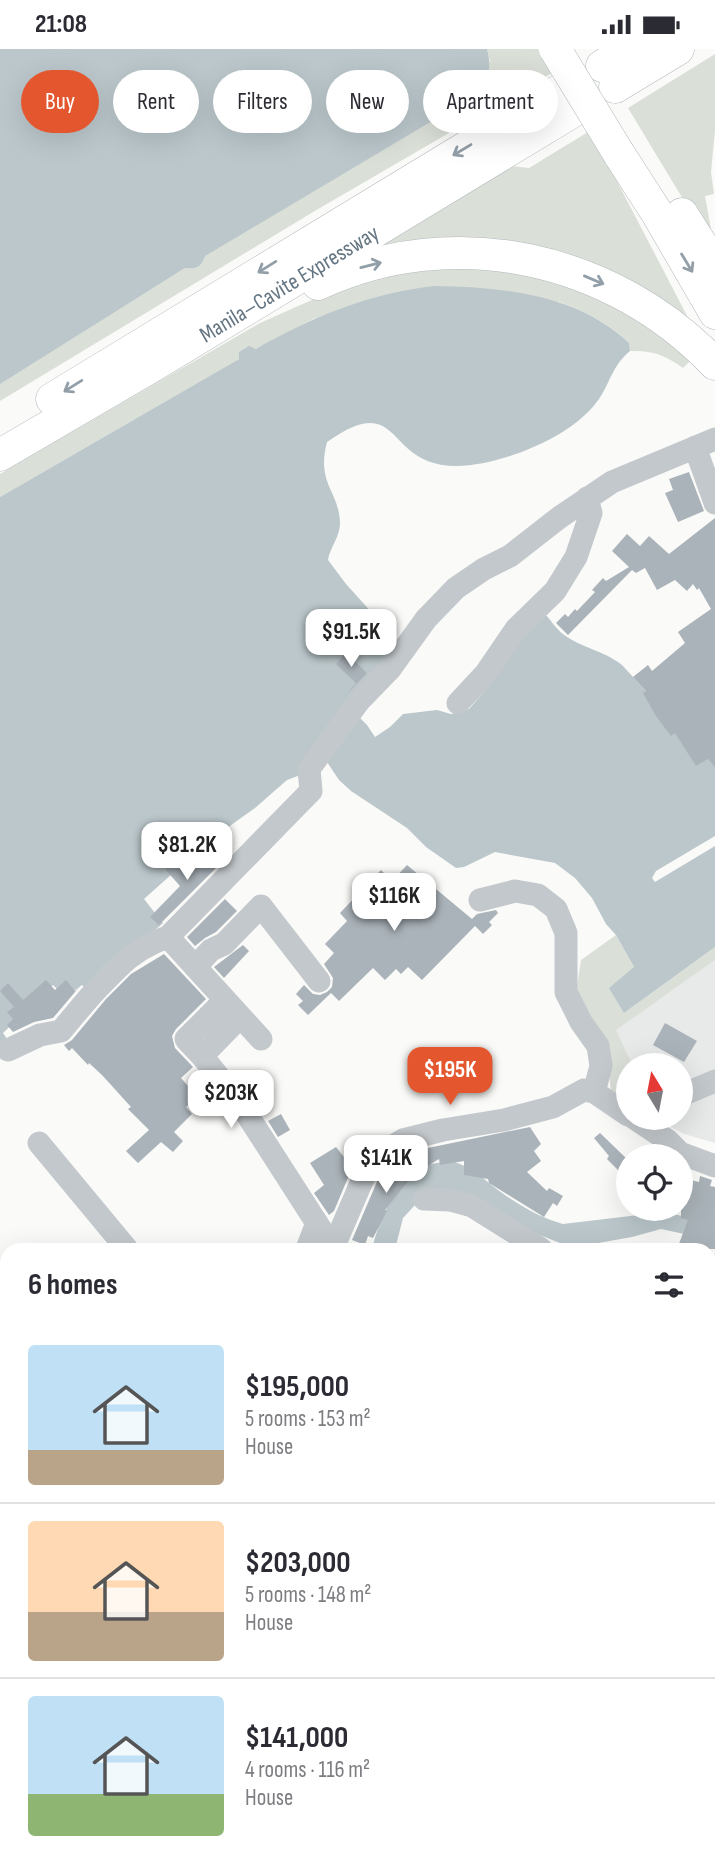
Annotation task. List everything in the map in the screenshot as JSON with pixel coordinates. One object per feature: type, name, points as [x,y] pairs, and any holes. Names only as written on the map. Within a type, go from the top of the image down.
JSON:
[{"type":"highway","points":[[555,49],[715,266]]},
{"type":"highway","points":[[599,68],[631,49]]},
{"type":"highway","points":[[599,68],[678,49]]},
{"type":"highway","points":[[599,68],[628,148],[657,213],[715,313]]},
{"type":"highway","name":"Manila–Cavite Expressway","points":[[0,432],[569,100],[154,365],[0,455]]},
{"type":"highway","points":[[154,365],[331,278],[371,265],[448,253],[510,257],[555,265],[602,283],[657,314],[715,364]]},
{"type":"street","points":[[8,1050],[40,1035],[61,1031],[97,987],[148,943],[167,937],[311,791],[309,769],[359,701],[390,669],[426,619],[456,588],[510,556],[587,498],[628,474],[705,443],[715,503]]},
{"type":"street","points":[[458,703],[486,673],[516,629],[555,591],[576,557],[592,513],[587,498]]},
{"type":"street","points":[[480,900],[515,891],[538,895],[556,909],[566,933],[566,992],[580,1022],[598,1046],[601,1066],[594,1092]]},
{"type":"street","points":[[195,967],[211,950],[224,944],[261,906],[319,981]]},
{"type":"street","points":[[167,937],[261,1038]]},
{"type":"street","points":[[233,1008],[186,1039],[239,1102],[330,1243]]},
{"type":"street","points":[[693,1090],[715,1081]]},
{"type":"street","points":[[335,1243],[371,1160],[403,1140],[443,1130],[505,1120],[552,1107],[584,1090],[594,1092],[616,1107]]},
{"type":"street","points":[[654,1131],[680,1153],[715,1166]]},
{"type":"street","points":[[39,1143],[122,1243]]},
{"type":"street","points":[[424,1199],[450,1200],[472,1206],[531,1243]]},
{"type":"street","points":[[309,1243],[317,1223]]},
{"type":"shaded area","points":[[0,49],[487,49],[489,70],[423,70],[423,127],[205,256],[198,267],[185,268],[0,384]]},
{"type":"shaded area","points":[[487,49],[538,49],[550,70],[485,70],[490,61]]},
{"type":"shaded area","points":[[715,54],[715,130],[711,172],[714,194],[705,196],[715,252],[628,108]]},
{"type":"shaded area","points":[[423,126],[423,133],[449,133],[0,401],[0,383],[185,268],[197,267],[204,256]]},
{"type":"shaded area","points":[[588,132],[607,162],[697,335],[598,275],[346,259],[511,166],[529,168]]},
{"type":"shaded area","points":[[421,268],[509,269],[579,289],[641,320],[690,361],[683,368],[658,354],[630,351],[629,343],[605,324],[559,302],[364,301],[313,319],[256,349],[248,347],[239,352],[239,359],[0,497],[0,474],[260,323],[350,283]]},
{"type":"shaded area","points":[[434,286],[486,288],[563,304],[609,327],[629,343],[630,351],[615,368],[599,399],[578,421],[560,434],[514,455],[485,463],[442,465],[410,451],[380,425],[367,423],[350,428],[327,442],[324,468],[339,512],[340,523],[328,560],[402,646],[303,774],[287,780],[255,808],[203,845],[194,856],[188,871],[173,873],[144,899],[163,923],[120,961],[130,972],[96,1006],[82,985],[65,997],[53,985],[3,1033],[11,1045],[0,1054],[0,497],[239,359],[239,352],[249,346],[256,349],[342,308],[387,294]]},
{"type":"shaded area","points":[[545,614],[558,630],[570,639],[622,665],[715,766],[715,836],[656,871],[652,878],[655,882],[715,846],[715,947],[624,1013],[609,988],[634,967],[592,898],[575,878],[555,863],[495,852],[464,867],[456,868],[426,847],[407,828],[351,791],[339,780],[325,759],[355,713],[375,737],[403,714],[437,710],[451,714],[469,709],[494,680],[499,660]]},
{"type":"shaded area","points":[[616,935],[634,967],[624,1013],[715,947],[715,960],[616,1030],[627,1053],[616,1053],[616,1096],[611,1093],[607,1049],[579,1009],[577,986],[581,960]]},
{"type":"shaded area","points":[[715,960],[715,1143],[679,1131],[693,1131],[693,1053],[626,1053],[615,1030]]},
{"type":"shaded area","points":[[451,1161],[458,1163],[529,1210],[563,1224],[616,1218],[616,1221],[691,1221],[715,1234],[689,1235],[661,1229],[598,1243],[560,1243],[428,1191],[403,1218],[397,1243],[374,1243],[387,1207],[406,1180],[422,1167]]},
{"type":"building","points":[[689,472],[704,511],[678,522],[665,493],[673,490],[669,479]]},
{"type":"building","points":[[715,518],[715,767],[708,759],[696,766],[675,733],[671,736],[656,716],[643,693],[646,691],[633,677],[648,665],[652,671],[685,643],[678,632],[711,609],[699,588],[697,590],[693,584],[687,591],[675,580],[657,590],[645,568],[636,573],[632,570],[568,635],[556,623],[565,614],[568,617],[575,609],[577,611],[595,592],[592,590],[603,578],[606,581],[629,567],[612,551],[627,534],[640,546],[649,536],[669,554]]},
{"type":"building","points":[[346,653],[367,673],[346,695],[356,683],[336,664]]},
{"type":"building","points":[[213,845],[223,855],[216,863],[218,866],[159,925],[150,917],[180,886],[165,869],[173,861],[184,871],[193,862],[195,864]]},
{"type":"building","points":[[407,865],[472,919],[477,914],[496,910],[498,913],[489,922],[492,925],[483,934],[475,926],[422,980],[408,967],[401,974],[396,969],[385,980],[373,968],[339,1001],[331,993],[308,1015],[298,1005],[303,1001],[296,994],[304,985],[313,994],[320,995],[332,987],[333,978],[324,964],[334,953],[325,944],[347,921],[340,913],[381,870],[392,881]]},
{"type":"building","points":[[225,899],[237,911],[216,932],[195,946],[187,937]]},
{"type":"building","points":[[243,945],[249,951],[224,978],[214,967]]},
{"type":"building","points":[[164,954],[206,999],[172,1036],[175,1048],[193,1067],[181,1078],[197,1096],[186,1107],[192,1114],[174,1132],[183,1141],[173,1152],[161,1142],[138,1163],[126,1151],[149,1130],[128,1109],[131,1107],[102,1075],[72,1048],[69,1051],[64,1045],[72,1040],[131,974]]},
{"type":"building","points":[[46,980],[55,990],[66,980],[75,991],[81,985],[53,1018],[34,1022],[13,1032],[7,1025],[13,1019],[7,1012],[14,1007],[0,991],[8,983],[23,1000]]},
{"type":"building","points":[[665,1023],[697,1041],[690,1053],[668,1053],[653,1045]]},
{"type":"building","points":[[281,1114],[290,1130],[278,1137],[268,1121]]},
{"type":"building","points":[[530,1127],[541,1144],[534,1151],[541,1161],[527,1172],[547,1191],[549,1188],[563,1196],[557,1206],[553,1203],[544,1217],[489,1183],[488,1179],[464,1175],[464,1161],[440,1165],[439,1159],[426,1167],[423,1149]]},
{"type":"building","points":[[600,1133],[616,1148],[616,1168],[607,1159],[609,1156],[594,1138]]},
{"type":"building","points":[[336,1147],[348,1162],[357,1156],[334,1211],[329,1215],[314,1193],[324,1185],[310,1163]]},
{"type":"building","points":[[415,1151],[424,1168],[414,1174],[385,1210],[387,1211],[373,1238],[368,1236],[366,1243],[360,1243],[352,1240],[382,1170]]},
{"type":"building","points":[[700,1176],[712,1180],[710,1186],[715,1187],[715,1243],[679,1243],[688,1221],[693,1221],[693,1181],[699,1182]]}]
